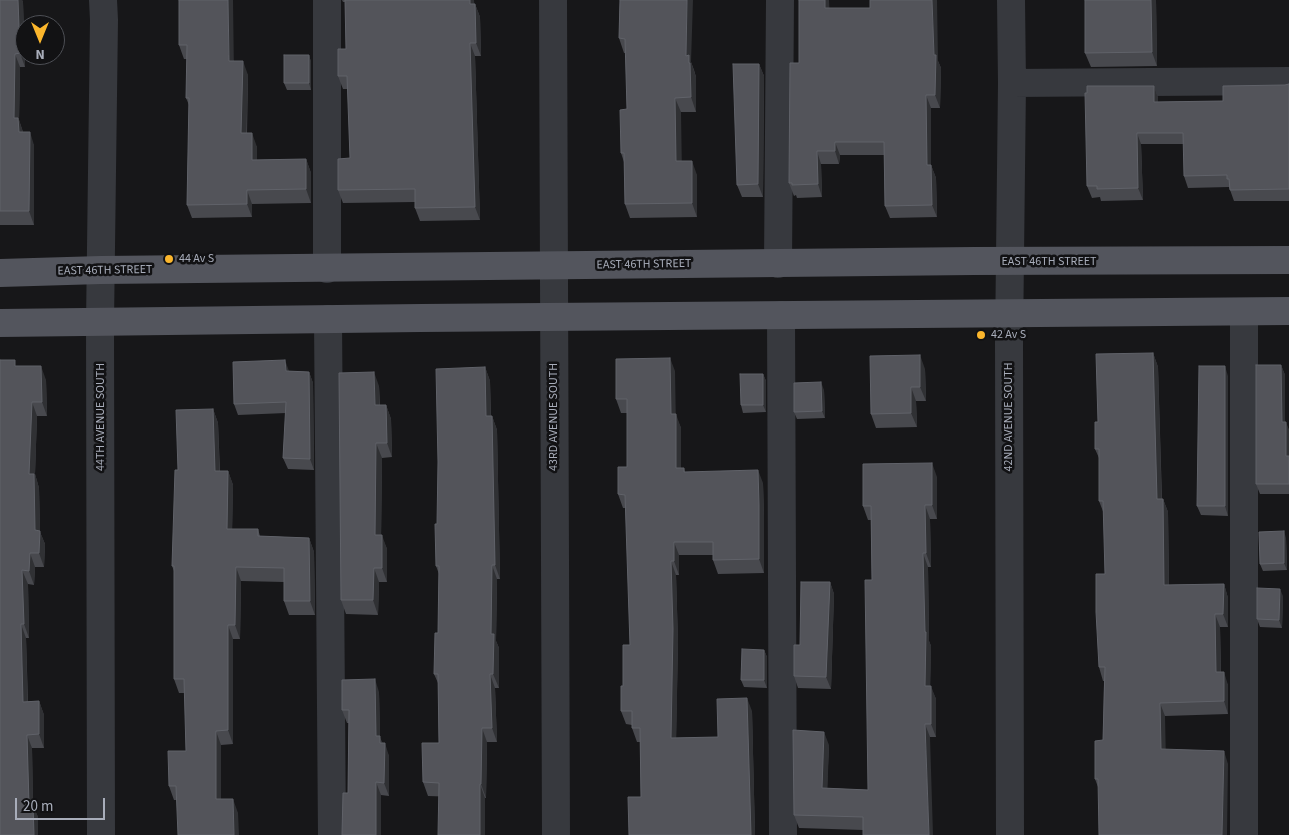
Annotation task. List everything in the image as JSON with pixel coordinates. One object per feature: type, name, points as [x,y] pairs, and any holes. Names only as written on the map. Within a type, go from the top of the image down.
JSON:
[{"type":"main road","name":"EAST 46TH STREET","points":[[0,273],[101,270],[1289,260]]},
{"type":"main road","points":[[0,324],[328,319],[1289,311]]},
{"type":"street","name":"44TH AVENUE SOUTH","points":[[102,0],[104,20],[100,323],[102,835]]},
{"type":"street","points":[[327,0],[327,269]]},
{"type":"street","name":"43RD AVENUE SOUTH","points":[[553,0],[556,835]]},
{"type":"street","points":[[778,264],[780,0]]},
{"type":"street","name":"42ND AVENUE SOUTH","points":[[1010,835],[1011,0]]},
{"type":"street","points":[[1012,83],[1289,81]]},
{"type":"street","points":[[1244,312],[1244,835]]},
{"type":"street","points":[[781,315],[783,835]]},
{"type":"street","points":[[328,319],[332,835]]},
{"type":"building","points":[[0,0],[18,0],[19,15],[15,15],[14,118],[18,118],[19,132],[30,132],[29,211],[0,211]]},
{"type":"building","points":[[179,0],[228,0],[229,61],[243,61],[241,133],[252,133],[252,160],[306,159],[306,189],[247,190],[247,204],[187,205],[189,98],[186,98],[187,45],[179,45]]},
{"type":"building","points":[[345,0],[470,0],[470,4],[475,4],[476,43],[470,43],[475,207],[415,208],[415,189],[338,190],[338,159],[350,158],[347,76],[338,76],[338,49],[346,49]]},
{"type":"building","points":[[620,0],[687,0],[686,56],[689,55],[691,97],[675,98],[676,161],[692,161],[692,203],[625,204],[624,153],[621,153],[620,110],[627,109],[625,39],[619,38]]},
{"type":"building","points":[[799,0],[825,0],[825,8],[870,8],[870,0],[932,0],[934,55],[936,55],[935,95],[926,95],[927,165],[931,165],[932,205],[885,206],[884,142],[835,142],[835,151],[817,151],[818,184],[792,185],[792,183],[789,183],[790,63],[799,63]]},
{"type":"building","points":[[1085,0],[1151,0],[1152,52],[1085,53]]},
{"type":"building","points":[[284,55],[309,55],[309,83],[284,83]]},
{"type":"building","points":[[733,64],[759,64],[758,184],[737,185]]},
{"type":"building","points":[[1289,84],[1289,189],[1230,190],[1227,175],[1184,176],[1183,133],[1137,133],[1138,188],[1097,189],[1097,186],[1087,186],[1085,93],[1087,93],[1087,86],[1154,86],[1154,102],[1223,101],[1223,86]]},
{"type":"building","points":[[1153,353],[1157,499],[1163,499],[1164,585],[1224,584],[1223,614],[1215,614],[1216,672],[1224,672],[1224,701],[1160,703],[1161,749],[1224,751],[1222,835],[1099,835],[1098,779],[1095,779],[1095,741],[1103,740],[1105,667],[1099,667],[1096,574],[1105,574],[1103,501],[1099,501],[1099,449],[1095,449],[1095,422],[1098,422],[1096,354]]},
{"type":"building","points":[[920,355],[920,387],[911,387],[911,413],[871,414],[870,356]]},
{"type":"building","points":[[670,358],[671,414],[676,414],[676,468],[684,468],[684,472],[758,470],[759,559],[713,560],[713,542],[674,542],[674,561],[671,561],[673,629],[671,738],[718,737],[717,699],[747,698],[751,835],[629,835],[628,797],[641,797],[640,728],[632,728],[632,711],[621,711],[623,645],[630,645],[625,495],[618,494],[618,467],[627,467],[627,399],[616,399],[616,359]]},
{"type":"building","points":[[0,360],[15,360],[15,366],[41,366],[42,402],[32,402],[29,474],[34,474],[35,530],[40,531],[39,553],[30,553],[29,571],[22,570],[24,624],[21,624],[23,702],[39,701],[39,734],[27,735],[29,804],[33,804],[34,835],[0,835]]},
{"type":"building","points":[[285,360],[286,371],[309,372],[310,459],[283,458],[286,402],[234,404],[233,362]]},
{"type":"building","points":[[1256,365],[1281,365],[1282,422],[1286,422],[1286,456],[1289,456],[1289,484],[1256,484]]},
{"type":"building","points":[[1199,366],[1225,366],[1225,506],[1197,506]]},
{"type":"building","points":[[485,367],[486,416],[492,416],[495,565],[492,565],[491,634],[494,634],[493,674],[490,674],[492,728],[482,728],[480,835],[438,835],[439,783],[423,782],[422,743],[439,743],[438,674],[434,674],[435,633],[438,633],[439,566],[436,566],[435,524],[437,524],[438,462],[436,369]]},
{"type":"building","points":[[374,372],[375,405],[386,405],[387,443],[376,443],[375,535],[382,535],[382,568],[374,568],[373,600],[341,600],[339,373]]},
{"type":"building","points":[[740,374],[763,374],[763,405],[741,405]]},
{"type":"building","points":[[821,382],[822,411],[794,412],[794,383]]},
{"type":"building","points":[[213,409],[215,471],[228,471],[227,529],[258,529],[258,536],[309,538],[310,601],[284,601],[284,568],[236,567],[235,625],[228,625],[228,730],[216,731],[216,799],[233,799],[234,835],[178,835],[176,786],[169,786],[168,751],[186,751],[184,679],[174,679],[174,566],[172,566],[175,470],[178,470],[176,410]]},
{"type":"building","points":[[932,463],[932,505],[925,505],[926,553],[923,553],[926,632],[925,686],[931,686],[931,724],[925,724],[929,835],[863,835],[863,817],[794,815],[793,730],[824,732],[822,788],[868,790],[865,580],[872,580],[871,506],[863,506],[863,464]]},
{"type":"building","points":[[1284,531],[1284,563],[1260,564],[1259,532]]},
{"type":"building","points":[[801,582],[830,582],[826,677],[794,676],[794,645],[800,645]]},
{"type":"building","points":[[1257,588],[1280,589],[1279,620],[1257,619]]},
{"type":"building","points":[[742,649],[764,650],[764,680],[741,680]]},
{"type":"building","points":[[375,679],[376,736],[380,736],[380,743],[385,743],[384,783],[376,782],[376,835],[342,835],[343,793],[348,793],[349,710],[342,710],[342,680]]},
{"type":"place","name":"44 Av S","points":[[169,259]]},
{"type":"place","name":"42 Av S","points":[[981,335]]}]
